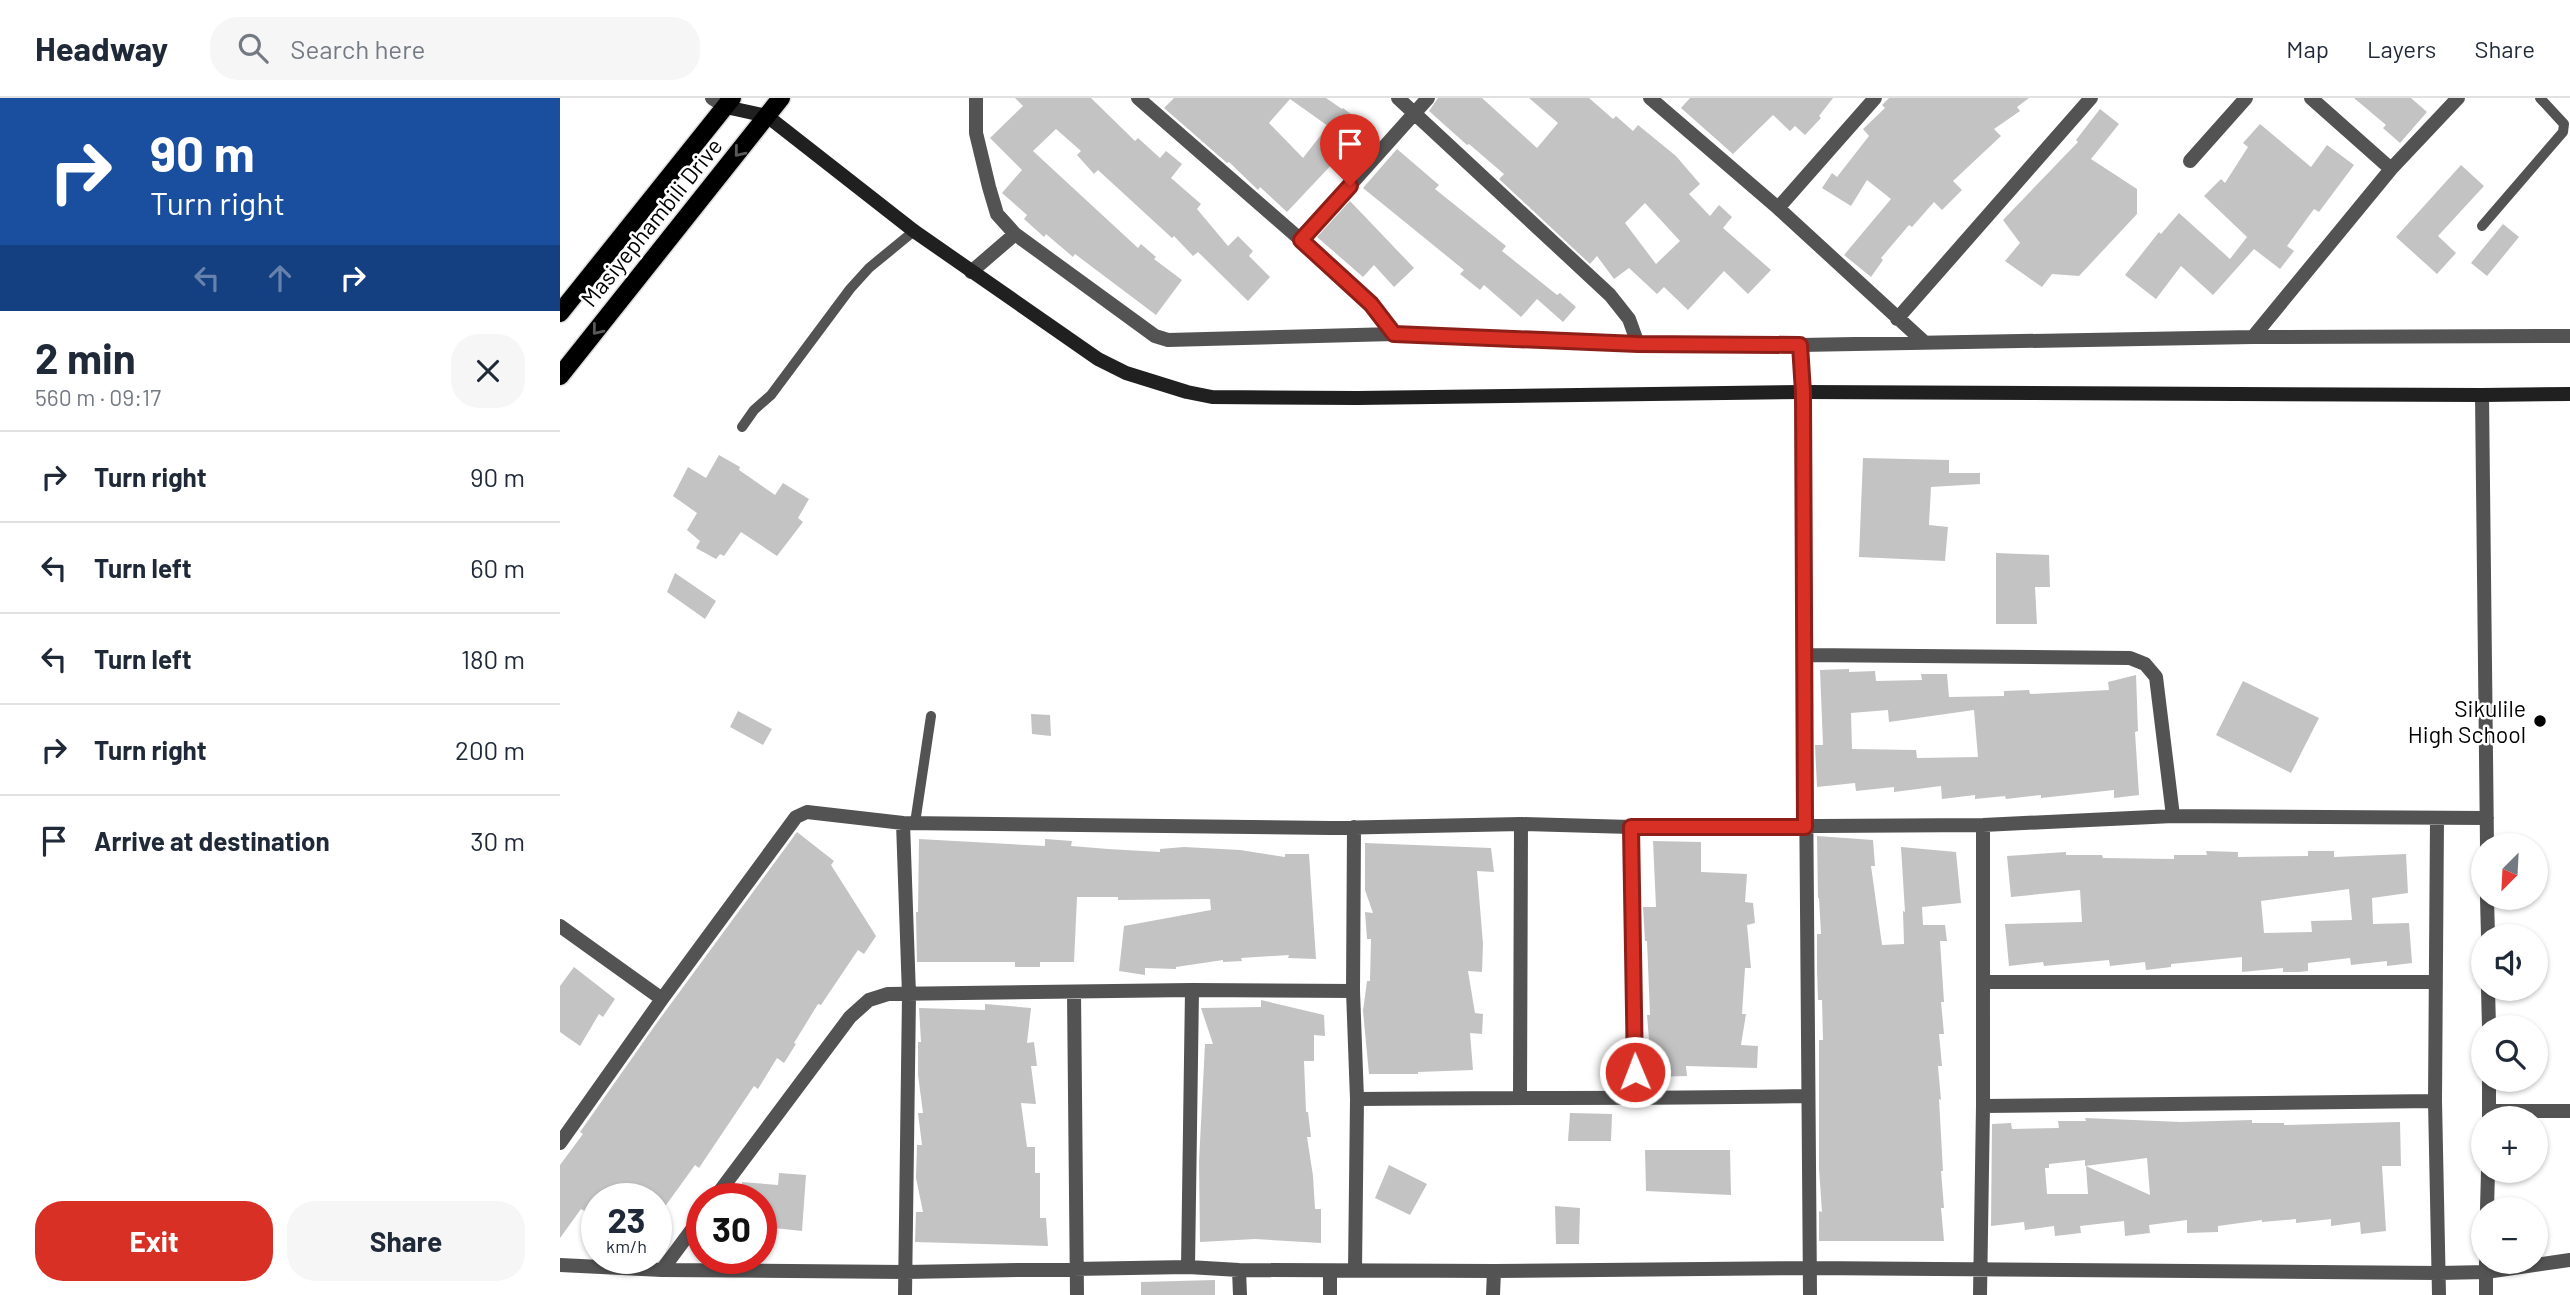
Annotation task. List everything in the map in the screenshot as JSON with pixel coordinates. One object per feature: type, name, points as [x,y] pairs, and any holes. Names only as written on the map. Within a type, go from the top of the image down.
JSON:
[{"type":"main road","name":"Masiyephambili Drive","points":[[560,376],[781,98]]},
{"type":"main road","name":"Masiyephambili Drive","points":[[560,313],[724,101]]},
{"type":"street","points":[[976,98],[976,133],[997,214],[1015,234],[1155,336],[1168,340],[1394,334],[1638,344],[1800,345],[2253,337],[2570,336]]},
{"type":"street","points":[[1138,98],[1371,304],[1394,334]]},
{"type":"street","points":[[1398,98],[1610,295],[1629,319],[1638,344]]},
{"type":"street","points":[[1301,240],[1428,98]]},
{"type":"street","points":[[1650,98],[1667,104],[1896,319],[1923,341]]},
{"type":"street","points":[[1778,208],[1875,98]]},
{"type":"street","points":[[1896,319],[2091,98]]},
{"type":"street","points":[[2190,161],[2246,98]]},
{"type":"street","points":[[2311,98],[2391,169]]},
{"type":"street","points":[[2253,337],[2391,169],[2458,98]]},
{"type":"street","points":[[724,101],[767,116],[914,231],[1098,359],[1126,373],[1212,397],[1357,398],[1803,392],[2482,396],[2570,394]]},
{"type":"street","points":[[971,272],[1015,234]]},
{"type":"street","points":[[1800,345],[1803,392],[1810,1295]]},
{"type":"street","points":[[2482,396],[2487,833]]},
{"type":"street","points":[[1804,655],[2130,658],[2146,664],[2156,677],[2173,816]]},
{"type":"street","points":[[560,1143],[796,817],[807,812],[821,812],[843,818],[909,823],[1354,827],[1521,824],[1631,827],[1983,825],[2173,816],[2487,818]]},
{"type":"street","points":[[2437,819],[2435,1101],[2439,1295]]},
{"type":"street","points":[[905,1295],[909,823]]},
{"type":"street","points":[[1520,1096],[1521,824]]},
{"type":"street","points":[[1980,1295],[1983,825]]},
{"type":"street","points":[[1354,827],[1353,991],[1357,1099],[1355,1270]]},
{"type":"street","points":[[1631,827],[1636,1099]]},
{"type":"street","points":[[560,926],[662,999]]},
{"type":"street","points":[[1983,982],[2436,982]]},
{"type":"street","points":[[1188,1268],[1192,990]]},
{"type":"street","points":[[727,1183],[850,1017],[869,1000],[888,994],[1353,991]]},
{"type":"street","points":[[1073,992],[1077,1295]]},
{"type":"street","points":[[1357,1099],[1807,1096]]},
{"type":"street","points":[[1983,1106],[2435,1101]]},
{"type":"street","points":[[2548,1112],[2570,1111]]},
{"type":"street","points":[[672,1256],[686,1237]]},
{"type":"street","points":[[2548,1262],[2570,1260]]},
{"type":"street","points":[[560,1265],[581,1266]]},
{"type":"street","points":[[672,1269],[905,1272],[1188,1268],[1330,1271],[1809,1268],[2439,1273],[2471,1269]]},
{"type":"street","points":[[1240,1270],[1240,1295]]},
{"type":"street","points":[[1330,1271],[1330,1295]]},
{"type":"street","points":[[1493,1295],[1494,1271]]},
{"type":"street","points":[[2486,1274],[2486,1295]]},
{"type":"lane","points":[[2482,226],[2563,132],[2564,124],[2540,98]]},
{"type":"lane","points":[[741,427],[771,395],[849,289],[869,268],[914,231]]},
{"type":"lane","points":[[909,823],[932,716]]},
{"type":"building","points":[[1015,98],[1091,98],[1135,141],[1138,138],[1160,158],[1166,151],[1182,164],[1171,178],[1201,204],[1197,209],[1228,246],[1238,236],[1253,251],[1249,256],[1270,277],[1248,301],[1198,252],[1193,256],[1098,170],[1094,174],[1077,155],[1081,151],[1056,129],[1033,151],[1138,248],[1141,244],[1156,257],[1154,259],[1182,280],[1156,315],[1075,254],[1073,257],[1046,234],[1044,237],[1024,219],[1027,215],[1002,193],[1022,170],[990,138],[1023,106]]},
{"type":"building","points":[[1174,98],[1326,98],[1368,127],[1338,164],[1335,161],[1287,212],[1164,108]],"holes":[[[1290,99],[1328,126],[1303,158],[1269,123]]]},
{"type":"building","points":[[1438,98],[1482,98],[1537,148],[1558,123],[1529,98],[1589,98],[1613,119],[1616,116],[1633,131],[1638,125],[1676,156],[1700,184],[1689,194],[1710,216],[1719,205],[1732,217],[1723,228],[1771,270],[1748,294],[1724,271],[1688,310],[1664,287],[1657,294],[1629,268],[1614,279],[1597,256],[1590,264],[1499,179],[1504,174],[1429,111]],"holes":[[[1645,203],[1680,241],[1656,264],[1625,223]]]},
{"type":"building","points":[[1690,98],[1833,98],[1819,116],[1821,118],[1805,135],[1795,126],[1790,131],[1773,115],[1733,154],[1681,108]]},
{"type":"building","points":[[1889,98],[2029,98],[2017,107],[2020,111],[1994,129],[2001,136],[1953,181],[1962,190],[1942,210],[1934,202],[1912,227],[1909,225],[1881,258],[1883,260],[1871,277],[1844,255],[1891,199],[1867,180],[1851,206],[1822,188],[1832,173],[1837,177],[1869,136],[1863,129],[1885,108],[1882,105]]},
{"type":"building","points":[[2354,98],[2411,98],[2427,112],[2400,143],[2383,128],[2386,125]]},
{"type":"building","points":[[2100,109],[2119,124],[2091,159],[2137,189],[2137,214],[2079,276],[2052,274],[2042,287],[2005,261],[2020,243],[2003,220],[2078,142],[2076,140]]},
{"type":"building","points":[[2260,124],[2311,167],[2327,145],[2354,165],[2319,212],[2314,209],[2287,246],[2294,251],[2280,269],[2254,249],[2213,295],[2181,266],[2156,299],[2125,275],[2159,232],[2161,234],[2179,213],[2230,259],[2247,237],[2204,196],[2221,179],[2225,183],[2248,147],[2243,143]]},
{"type":"building","points":[[1397,149],[1439,185],[1435,189],[1506,246],[1502,251],[1576,307],[1563,322],[1537,299],[1521,317],[1484,285],[1480,290],[1460,274],[1464,270],[1363,188]]},
{"type":"building","points":[[2461,165],[2484,186],[2438,236],[2456,253],[2437,274],[2396,237]]},
{"type":"building","points":[[1350,201],[1414,268],[1394,287],[1374,265],[1363,277],[1317,237]]},
{"type":"building","points":[[2503,224],[2519,237],[2487,276],[2471,263]]},
{"type":"building","points":[[719,455],[740,467],[739,470],[775,495],[783,483],[809,499],[798,518],[803,522],[777,556],[741,532],[724,556],[720,554],[716,559],[696,548],[700,541],[687,530],[697,513],[673,496],[688,467],[706,478]]},
{"type":"building","points":[[1863,458],[1949,460],[1949,473],[1980,473],[1980,484],[1931,487],[1929,525],[1948,527],[1945,561],[1859,557]]},
{"type":"building","points":[[1996,553],[2049,555],[2050,587],[2035,587],[2037,624],[1996,624]]},
{"type":"building","points":[[675,573],[716,601],[705,619],[667,592]]},
{"type":"building","points":[[1820,670],[1875,671],[1876,681],[1922,680],[1921,674],[1947,674],[1949,697],[2004,696],[2004,691],[2029,690],[2030,694],[2109,690],[2108,682],[2136,675],[2138,731],[2135,732],[2139,795],[2114,798],[2114,790],[2041,798],[2041,795],[1975,799],[1975,795],[1942,799],[1941,786],[1894,792],[1894,787],[1856,791],[1855,783],[1817,787],[1815,745],[1823,745]],"holes":[[[1888,710],[1889,722],[1974,710],[1978,757],[1917,758],[1916,750],[1852,749],[1851,713]]]},
{"type":"building","points":[[2243,681],[2319,718],[2291,773],[2216,735]]},
{"type":"building","points":[[738,711],[772,729],[763,745],[730,727]]},
{"type":"building","points":[[1031,714],[1050,715],[1051,736],[1032,734]]},
{"type":"building","points":[[797,832],[834,861],[831,865],[876,936],[864,954],[858,950],[821,1005],[818,1004],[784,1063],[777,1058],[758,1089],[754,1086],[699,1168],[695,1165],[672,1197],[672,1183],[581,1183],[581,1209],[560,1238],[560,1165],[656,1024]]},
{"type":"building","points":[[1817,836],[1873,840],[1875,866],[1871,866],[1882,945],[1904,944],[1901,847],[1956,852],[1961,903],[1922,907],[1923,925],[1945,925],[1947,941],[1940,941],[1944,1034],[1939,1034],[1942,1066],[1938,1066],[1944,1241],[1819,1241],[1819,1211],[1822,1212],[1819,1169],[1819,1040],[1823,1040],[1822,1000],[1818,1000],[1817,970],[1817,934],[1821,934]]},
{"type":"building","points":[[919,839],[1045,846],[1045,839],[1072,841],[1071,846],[1160,852],[1160,849],[1184,847],[1240,850],[1285,857],[1285,854],[1309,854],[1316,959],[1288,958],[1289,955],[1241,958],[1242,961],[1223,960],[1176,969],[1145,968],[1145,975],[1119,971],[1124,926],[1211,910],[1210,899],[1118,900],[1118,897],[1077,897],[1074,962],[1040,962],[1040,967],[1015,967],[1015,962],[917,962]]},
{"type":"building","points":[[1653,841],[1701,842],[1701,872],[1747,874],[1745,902],[1753,903],[1755,923],[1747,925],[1751,968],[1745,968],[1742,1014],[1746,1014],[1741,1045],[1758,1046],[1757,1068],[1686,1066],[1687,1076],[1652,1077],[1647,1015],[1650,1015],[1647,941],[1643,907],[1656,907]]},
{"type":"building","points":[[1365,843],[1491,848],[1494,872],[1477,871],[1483,944],[1482,972],[1468,971],[1475,1013],[1483,1014],[1482,1034],[1470,1033],[1473,1070],[1369,1074],[1363,1011],[1367,981],[1370,981],[1371,939],[1367,939],[1365,912],[1373,913],[1365,890]]},
{"type":"building","points":[[2206,851],[2238,852],[2238,857],[2308,856],[2308,851],[2334,851],[2334,857],[2406,854],[2408,893],[2372,898],[2373,924],[2409,923],[2412,963],[2387,966],[2387,961],[2351,965],[2350,958],[2308,963],[2308,971],[2299,972],[2283,972],[2283,968],[2242,972],[2242,957],[2171,964],[2171,967],[2146,970],[2145,962],[2110,966],[2109,960],[2009,966],[2005,924],[2082,922],[2080,890],[2011,897],[2007,856],[2066,852],[2066,855],[2102,855],[2103,858],[2174,859],[2174,855],[2207,855]],"holes":[[[2349,889],[2352,920],[2311,921],[2312,932],[2264,933],[2261,901]]]},
{"type":"building","points":[[574,967],[615,999],[603,1017],[599,1014],[580,1046],[560,1032],[560,986]]},
{"type":"building","points":[[1261,1000],[1324,1015],[1325,1036],[1314,1035],[1314,1061],[1304,1061],[1306,1112],[1311,1137],[1307,1137],[1315,1209],[1321,1209],[1321,1243],[1255,1239],[1200,1242],[1199,1162],[1205,1044],[1213,1044],[1201,1008],[1261,1007]]},
{"type":"building","points":[[985,1004],[1031,1008],[1027,1043],[1034,1042],[1037,1066],[1031,1066],[1036,1104],[1021,1103],[1027,1147],[1035,1147],[1035,1173],[1040,1173],[1040,1218],[1046,1218],[1048,1246],[915,1242],[916,1212],[923,1212],[916,1178],[917,1145],[922,1145],[918,1113],[923,1113],[918,1075],[918,1042],[921,1042],[919,1008],[985,1010]]},
{"type":"building","points":[[1570,1113],[1612,1114],[1611,1141],[1568,1141]]},
{"type":"building","points":[[2085,1118],[2181,1122],[2252,1120],[2252,1123],[2284,1125],[2400,1122],[2401,1166],[2382,1166],[2386,1231],[2361,1234],[2360,1222],[2331,1226],[2331,1219],[2296,1223],[2296,1219],[2262,1220],[2218,1226],[2218,1232],[2187,1233],[2187,1220],[2149,1225],[2150,1233],[2125,1236],[2124,1221],[2080,1226],[2081,1233],[2055,1236],[2054,1226],[2025,1230],[2024,1222],[1991,1226],[1992,1124],[2011,1123],[2012,1129],[2059,1128],[2058,1121],[2086,1121]],"holes":[[[2147,1158],[2150,1195],[2086,1166],[2088,1194],[2047,1194],[2045,1168],[2049,1168],[2049,1164],[2085,1160],[2085,1166]]]},
{"type":"building","points":[[1645,1150],[1730,1150],[1731,1195],[1646,1191]]},
{"type":"building","points":[[1389,1165],[1427,1184],[1410,1215],[1375,1198]]},
{"type":"building","points":[[779,1173],[806,1175],[802,1231],[777,1228]]},
{"type":"building","points":[[1555,1206],[1580,1208],[1579,1244],[1556,1244]]},
{"type":"building","points":[[1215,1280],[1215,1295],[1141,1295],[1141,1282]]},
{"type":"place","name":"Sikulile High School","points":[[2540,721]]},
{"type":"route","points":[[1350,186],[1301,240],[1371,304],[1394,334],[1638,344],[1800,345],[1803,392],[1805,827],[1631,827],[1635,1072]]}]
